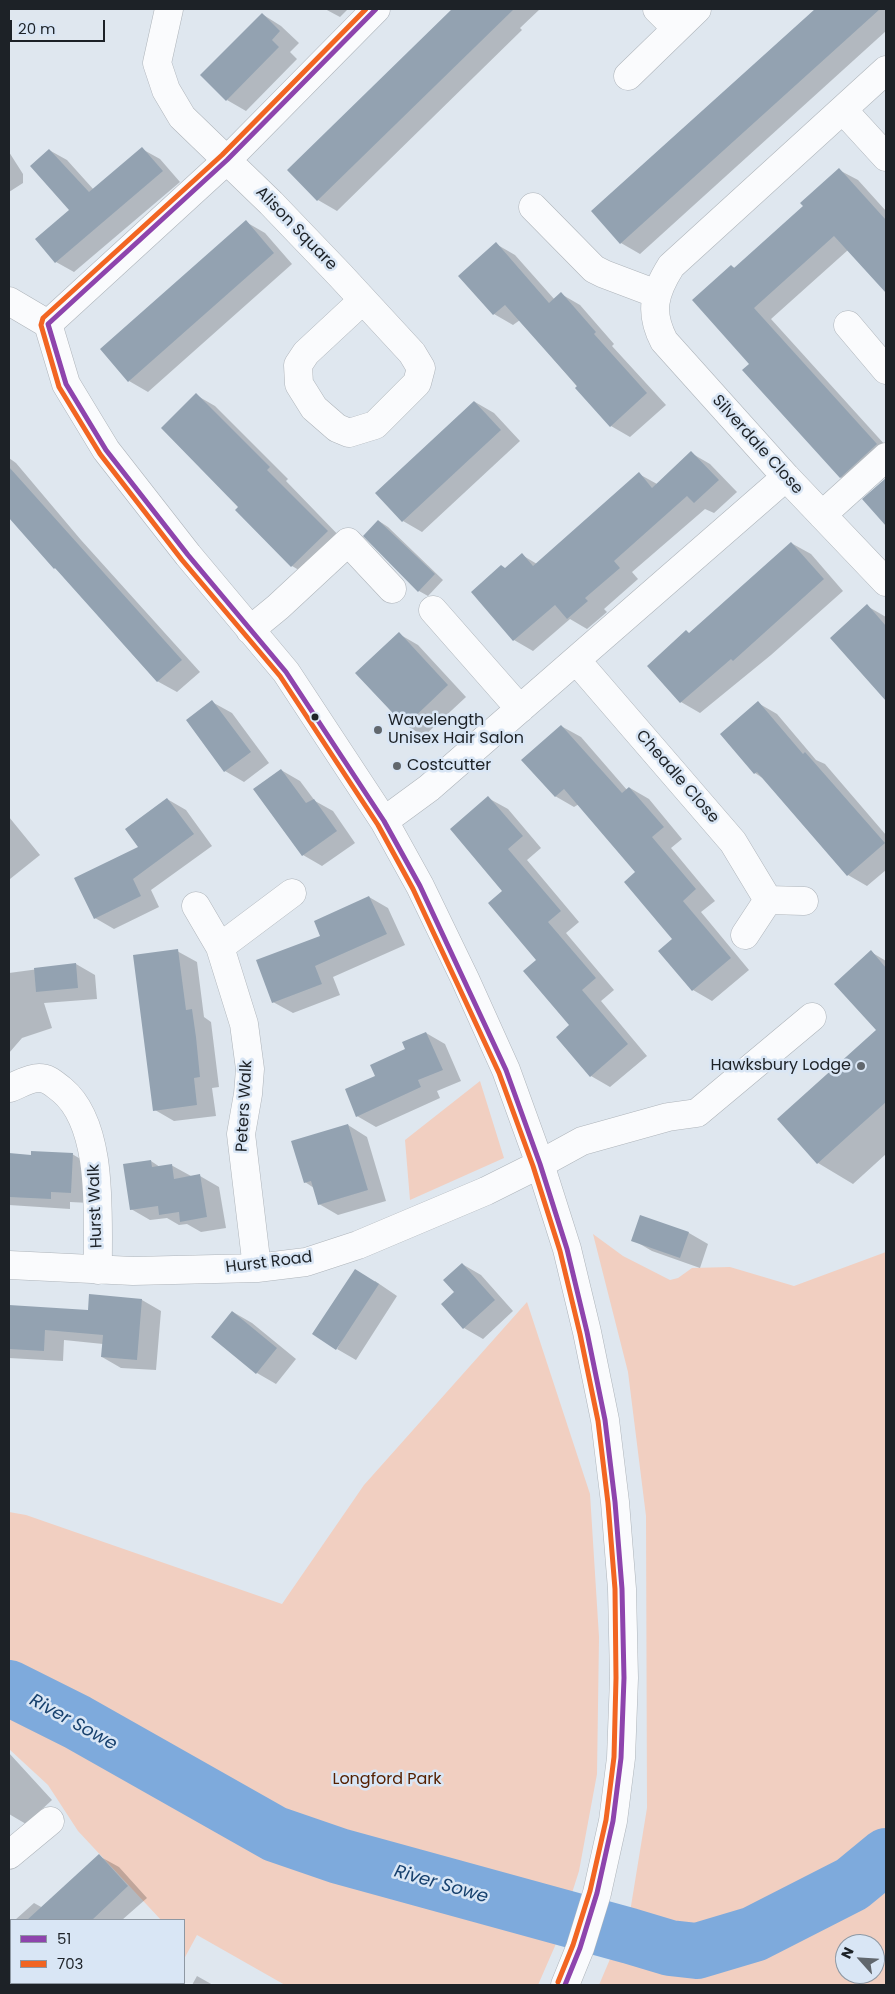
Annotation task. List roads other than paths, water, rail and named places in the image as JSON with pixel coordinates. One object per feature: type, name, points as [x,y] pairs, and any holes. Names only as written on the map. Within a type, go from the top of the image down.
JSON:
[{"type":"street","name":"Alison Square","points":[[169,9],[157,64],[166,90],[182,117],[278,209],[363,300],[412,353],[421,368],[417,383],[375,425],[349,433],[337,428],[314,408],[299,384],[298,365],[306,353],[363,300]]},
{"type":"street","points":[[48,324],[227,160],[376,9]]},
{"type":"street","points":[[657,9],[676,28]]},
{"type":"street","points":[[628,76],[696,9]]},
{"type":"street","name":"Silverdale Close","points":[[886,70],[672,266],[659,286],[655,308],[657,327],[664,342],[786,477],[886,582]]},
{"type":"street","points":[[843,110],[886,157]]},
{"type":"street","points":[[532,207],[594,269],[657,294]]},
{"type":"street","points":[[9,301],[48,324],[66,384],[106,450],[188,555],[286,672],[384,821],[420,886],[465,979],[506,1070],[540,1164],[566,1249],[587,1332],[605,1420],[616,1512],[622,1589],[624,1678],[621,1758],[613,1821],[597,1893],[580,1948],[565,1985]]},
{"type":"street","points":[[848,325],[886,370]]},
{"type":"street","points":[[822,515],[886,457]]},
{"type":"street","points":[[384,821],[429,788],[786,477]]},
{"type":"street","points":[[250,630],[278,607],[348,542],[392,589]]},
{"type":"street","points":[[433,610],[520,708]]},
{"type":"street","name":"Cheadle Close","points":[[576,660],[733,842],[768,900]]},
{"type":"street","points":[[220,947],[292,893]]},
{"type":"street","points":[[745,935],[768,900],[804,901]]},
{"type":"street","name":"Peters Walk","points":[[196,906],[220,947],[244,1024],[250,1069],[241,1134],[257,1268]]},
{"type":"street","name":"Hurst Road","points":[[9,1265],[133,1271],[257,1268],[306,1262],[358,1244],[486,1191],[582,1141],[668,1117],[698,1113],[812,1017]]},
{"type":"street","name":"Hurst Walk","points":[[10,1088],[37,1078],[50,1080],[67,1094],[86,1124],[96,1163],[98,1270]]},
{"type":"street","points":[[9,1855],[50,1820]]},
{"type":"waterway","name":"River Sowe","points":[[9,1688],[77,1722],[275,1834],[339,1856],[670,1948],[697,1951],[754,1934],[852,1884],[886,1856]]},
{"type":"place","name":"Wavelength Unisex Hair Salon","points":[[378,730]]},
{"type":"place","name":"Costcutter","points":[[397,766]]},
{"type":"place","name":"Hawksbury Lodge","points":[[861,1066]]},
{"type":"park label","name":"Longford Park","points":[[387,1780]]}]
